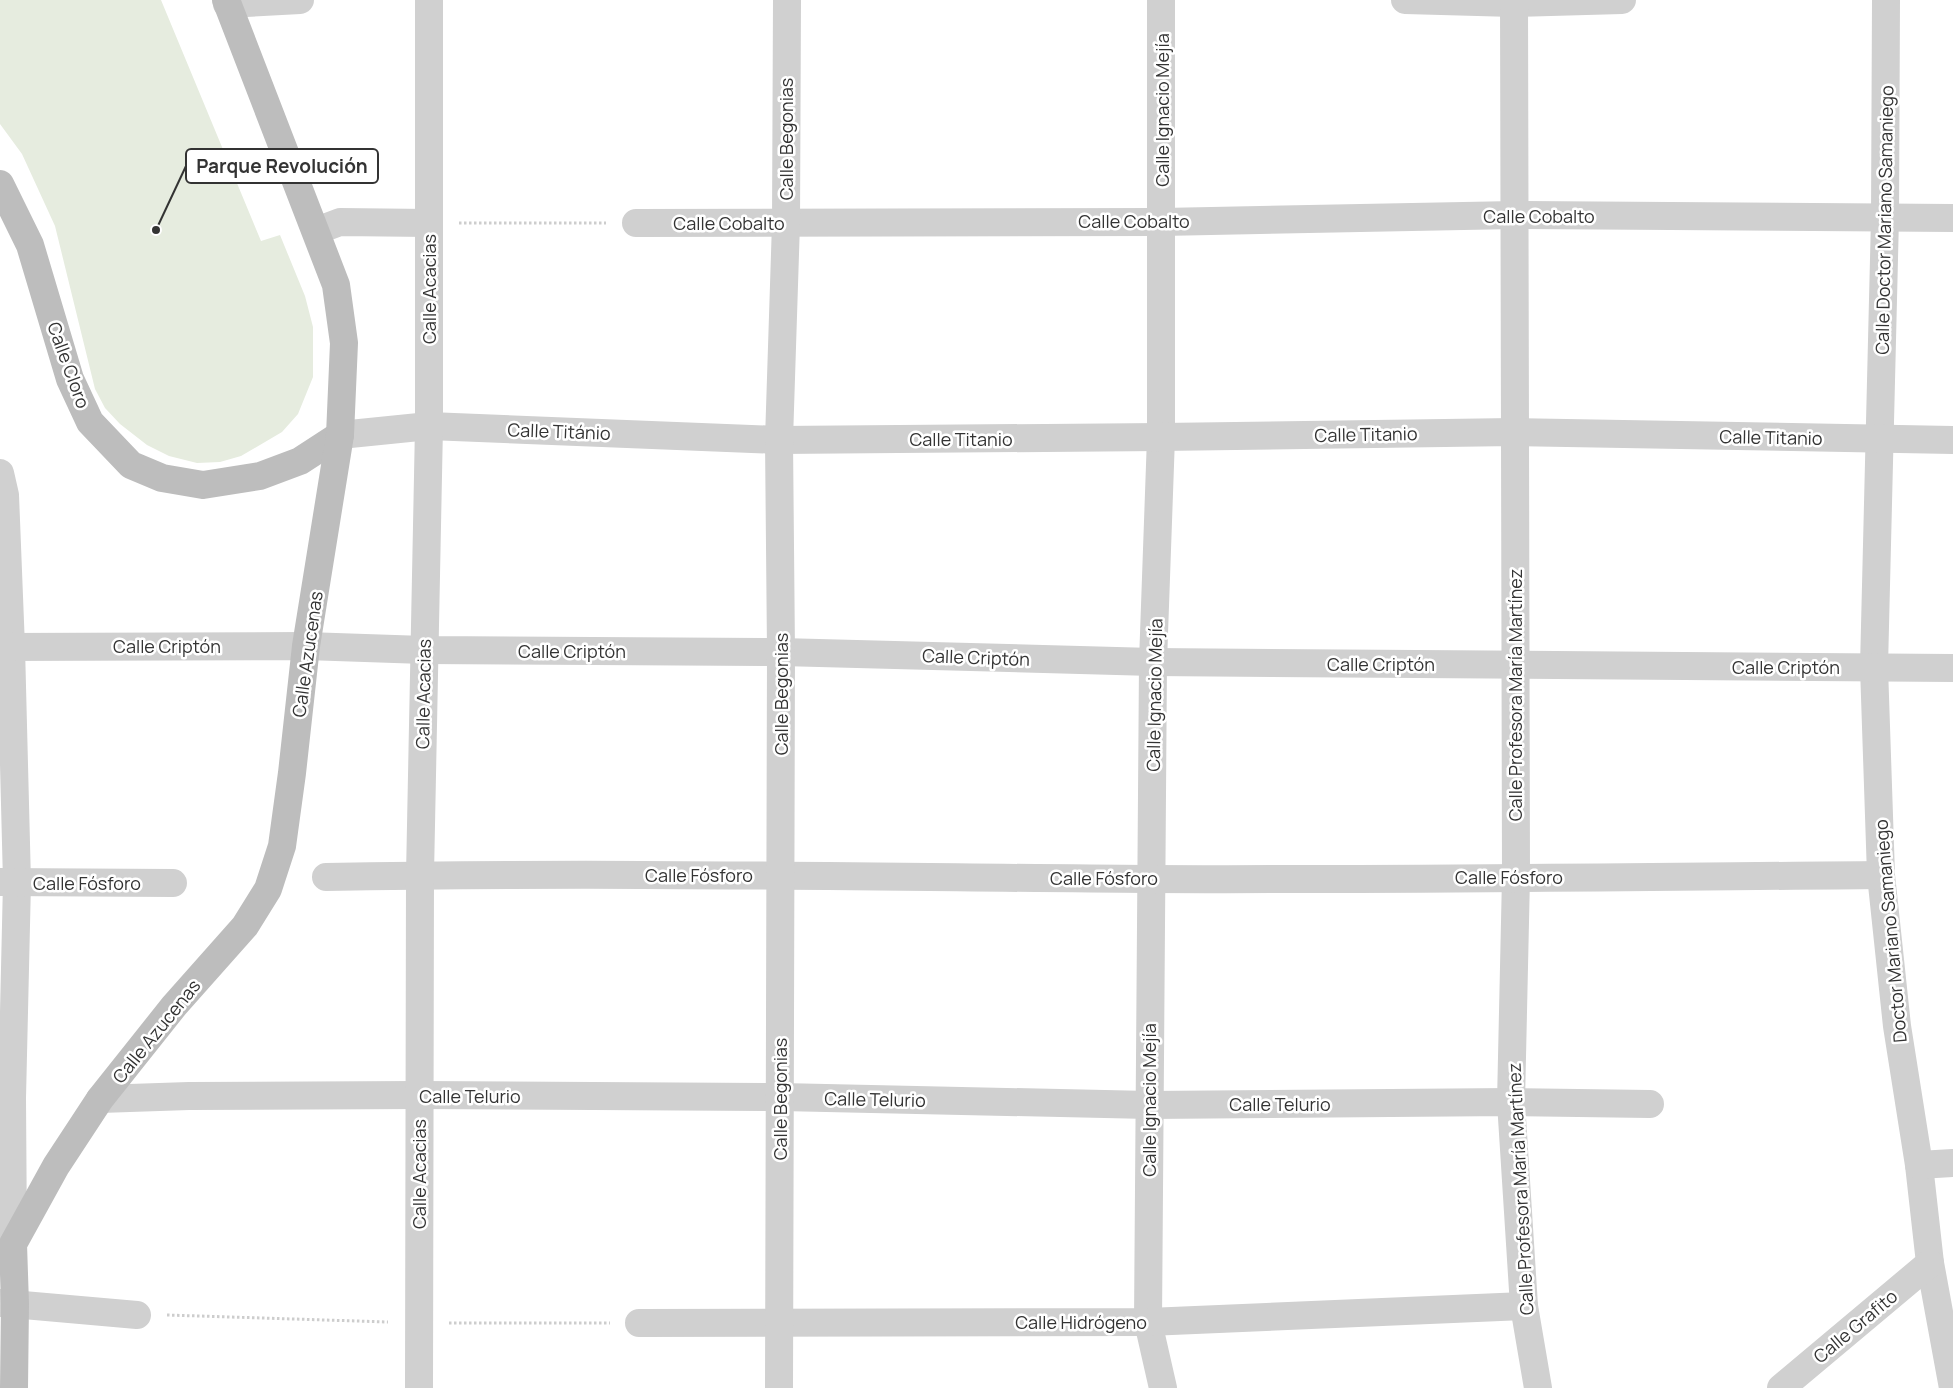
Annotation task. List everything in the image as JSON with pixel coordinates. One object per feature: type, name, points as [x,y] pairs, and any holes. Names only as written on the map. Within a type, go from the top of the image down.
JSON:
[{"type":"street","points":[[227,2],[300,0]]},
{"type":"street","name":"Calle Acacias","points":[[419,1388],[420,875],[429,426],[429,0]]},
{"type":"street","name":"Calle Begonias","points":[[779,1388],[781,652],[779,440],[786,223],[787,0]]},
{"type":"street","name":"Calle Ignacio Mejía","points":[[1162,0],[1161,438],[1153,662],[1148,1322],[1163,1388]]},
{"type":"street","points":[[1406,0],[1622,0]]},
{"type":"street","name":"Calle Doctor Mariano Samaniego","points":[[1881,440],[1886,218],[1886,0]]},
{"type":"street","name":"Calle Profesora María Martínez","points":[[1514,1],[1516,877],[1511,1102],[1524,1306],[1538,1388]]},
{"type":"street","name":"Calle Azucenas","points":[[12,1244],[56,1166],[100,1099],[174,1006],[245,926],[268,888],[282,846],[306,646],[340,434],[344,343],[336,285],[227,2]]},
{"type":"street","name":"Calle Cloro","points":[[0,184],[30,245],[70,379],[90,422],[131,465],[162,478],[203,485],[260,476],[300,461],[340,434]]},
{"type":"street","name":"Calle Cobalto","points":[[636,223],[1162,222],[1514,215],[1953,218]]},
{"type":"street","points":[[316,231],[340,222],[429,223]]},
{"type":"street","name":"Calle Titánio","points":[[340,434],[429,426],[779,440]]},
{"type":"street","name":"Calle Titanio","points":[[779,440],[1161,438],[1514,432],[1953,440]]},
{"type":"street","name":"Doctor Mariano Samaniego","points":[[1881,440],[1874,667],[1881,875],[1897,1026],[1918,1166],[1930,1264],[1953,1388]]},
{"type":"street","points":[[0,473],[5,495],[8,882],[6,1098],[12,1244],[7,1303],[14,1388]]},
{"type":"street","name":"Calle Criptón","points":[[6,647],[306,646],[424,650],[781,652],[1153,662],[1953,668]]},
{"type":"street","name":"Calle Fósforo","points":[[326,877],[420,875],[780,875],[1151,879],[1881,875]]},
{"type":"street","name":"Calle Fósforo","points":[[8,882],[173,883]]},
{"type":"street","name":"Calle Telurio","points":[[100,1099],[189,1096],[419,1095],[781,1097],[1149,1105],[1511,1102],[1650,1104]]},
{"type":"street","points":[[1918,1166],[1953,1163]]},
{"type":"street","name":"Calle Grafito","points":[[1781,1388],[1930,1264]]},
{"type":"street","points":[[7,1303],[137,1314]]},
{"type":"street","name":"Calle Hidrógeno","points":[[639,1324],[1148,1322],[1524,1306]]},
{"type":"path","points":[[429,223],[636,223]]},
{"type":"shaded area","points":[[0,0],[161,0],[261,241],[280,235],[305,296],[313,327],[313,377],[298,414],[282,432],[241,456],[220,462],[197,463],[169,456],[147,445],[120,424],[105,408],[95,389],[55,226],[22,154],[0,124]]},
{"type":"place","name":"Parque Revolución","points":[[156,230]]}]
